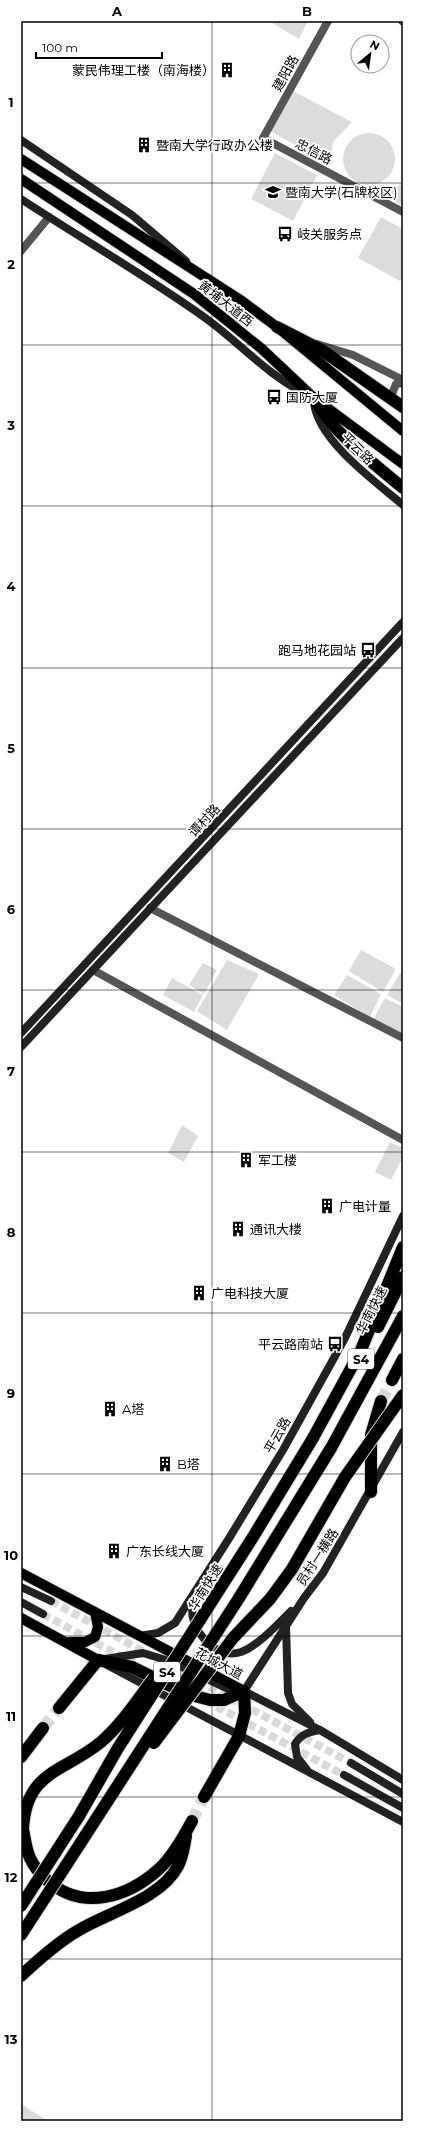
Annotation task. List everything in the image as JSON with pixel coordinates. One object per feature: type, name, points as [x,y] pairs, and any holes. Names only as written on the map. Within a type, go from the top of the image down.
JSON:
[{"type":"highway","points":[[277,327],[305,340],[398,403]]},
{"type":"highway","points":[[314,398],[320,408],[339,430],[403,488]]},
{"type":"highway","points":[[313,1438],[358,1355],[403,1247]]},
{"type":"highway","name":"华南快速","points":[[21,1906],[79,1816],[122,1741],[192,1634],[313,1438],[360,1360],[403,1276]]},
{"type":"highway","name":"S4","points":[[21,1935],[239,1598],[331,1448],[403,1316]]},
{"type":"highway","points":[[392,1380],[403,1359]]},
{"type":"highway","points":[[106,1805],[233,1638],[270,1599],[292,1569],[345,1477],[403,1395]]},
{"type":"highway","points":[[371,1492],[371,1435],[381,1401]]},
{"type":"highway","points":[[21,1976],[38,1960],[79,1930],[152,1892],[169,1878],[178,1867],[184,1853],[189,1826],[172,1854],[159,1869],[145,1880],[120,1894],[100,1899],[82,1898],[57,1889],[45,1878],[30,1860],[23,1829],[24,1817],[28,1804],[42,1781],[52,1771],[101,1742],[123,1720],[169,1657],[192,1634]]},
{"type":"highway","points":[[59,1708],[98,1660],[132,1667],[187,1694],[210,1700],[224,1700],[244,1691],[245,1713],[239,1736],[204,1797]]},
{"type":"highway","points":[[21,1757],[43,1728]]},
{"type":"main road","name":"黄埔大道西","points":[[21,159],[197,270],[277,327],[403,431]]},
{"type":"main road","name":"黄埔大道西","points":[[21,179],[194,294],[262,349],[314,398],[403,464]]},
{"type":"main road","name":"花城大道","points":[[21,1573],[244,1691]]},
{"type":"main road","points":[[66,1642],[85,1642],[95,1637],[98,1627],[96,1612]]},
{"type":"main road","points":[[21,1618],[98,1660]]},
{"type":"street","name":"建阳路","points":[[263,138],[328,21]]},
{"type":"street","name":"忠信路","points":[[263,138],[403,212]]},
{"type":"street","points":[[21,140],[132,215],[197,270]]},
{"type":"street","points":[[21,198],[183,302],[216,326],[272,372],[314,398]]},
{"type":"street","points":[[21,251],[49,217]]},
{"type":"street","points":[[305,340],[353,355],[403,381]]},
{"type":"street","points":[[398,403],[392,394],[396,384],[403,381]]},
{"type":"street","name":"平云路","points":[[314,398],[316,416],[334,441],[370,477],[403,505]]},
{"type":"street","name":"谭村路","points":[[21,1033],[403,622]]},
{"type":"street","name":"谭村路","points":[[21,1047],[403,638]]},
{"type":"street","points":[[150,908],[403,1038]]},
{"type":"street","points":[[93,970],[403,1140]]},
{"type":"street","name":"平云路","points":[[139,1636],[158,1633],[175,1622],[194,1594],[283,1450],[327,1371],[358,1312],[403,1216]]},
{"type":"street","name":"员村一横路","points":[[244,1691],[304,1598],[323,1573],[371,1492],[403,1432]]},
{"type":"street","points":[[21,1587],[51,1601]]},
{"type":"street","points":[[194,1594],[192,1615],[199,1634],[212,1646],[230,1654],[249,1648],[277,1625],[304,1598]]},
{"type":"street","points":[[21,1602],[43,1614]]},
{"type":"street","points":[[286,1626],[288,1693],[292,1704],[320,1730]]},
{"type":"street","points":[[98,1660],[142,1653],[169,1661],[228,1689],[244,1691]]},
{"type":"street","points":[[98,1660],[403,1822]]},
{"type":"street","name":"花城大道","points":[[244,1691],[320,1730],[403,1780]]},
{"type":"street","points":[[308,1771],[297,1756],[295,1744],[302,1735],[308,1732],[320,1730]]},
{"type":"street","points":[[351,1763],[403,1794]]},
{"type":"street","points":[[344,1775],[403,1808]]},
{"type":"shaded area","points":[[269,21],[308,21],[299,39]]},
{"type":"shaded area","points":[[293,91],[352,122],[333,142],[330,164],[270,131]]},
{"type":"shaded area","points":[[369,133],[379,135],[387,141],[393,149],[395,159],[393,169],[387,177],[379,183],[369,185],[359,183],[351,177],[345,169],[343,159],[345,149],[351,141],[359,135]]},
{"type":"shaded area","points":[[275,153],[317,175],[293,221],[251,199]]},
{"type":"shaded area","points":[[403,183],[403,206],[383,195]]},
{"type":"shaded area","points":[[381,217],[403,229],[403,277],[400,281],[358,258]]},
{"type":"shaded area","points":[[361,950],[396,969],[383,992],[349,971]]},
{"type":"shaded area","points":[[227,960],[259,974],[227,1030],[197,1011]]},
{"type":"shaded area","points":[[203,963],[217,970],[204,994],[189,985]]},
{"type":"shaded area","points":[[400,973],[403,975],[403,1004],[387,995]]},
{"type":"shaded area","points":[[347,975],[381,994],[370,1017],[334,995]]},
{"type":"shaded area","points":[[172,978],[203,995],[194,1012],[163,995]]},
{"type":"shaded area","points":[[385,998],[403,1007],[403,1036],[373,1020]]},
{"type":"shaded area","points":[[182,1125],[198,1136],[184,1162],[168,1153]]},
{"type":"shaded area","points":[[390,1142],[403,1148],[403,1157],[391,1180],[375,1172]]},
{"type":"shaded area","points":[[21,2104],[48,2121],[21,2121]]},
{"type":"tunnel","points":[[381,1401],[392,1380]]},
{"type":"tunnel","points":[[51,1601],[150,1655]]},
{"type":"tunnel","points":[[43,1614],[137,1665]]},
{"type":"tunnel","points":[[167,1664],[351,1763]]},
{"type":"tunnel","points":[[206,1701],[344,1775]]},
{"type":"tunnel","points":[[43,1728],[59,1708]]},
{"type":"tunnel","points":[[192,1821],[204,1797]]},
{"type":"place","name":"蒙民伟理工楼（南海楼）","points":[[227,70]]},
{"type":"place","name":"暨南大学行政办公楼","points":[[144,145]]},
{"type":"place","name":"暨南大学(石牌校区)","points":[[273,192]]},
{"type":"place","name":"岐关服务点","points":[[285,234]]},
{"type":"place","name":"国防大厦","points":[[274,397]]},
{"type":"place","name":"跑马地花园站","points":[[368,650]]},
{"type":"place","name":"军工楼","points":[[246,1160]]},
{"type":"place","name":"广电计量","points":[[327,1206]]},
{"type":"place","name":"通讯大楼","points":[[238,1229]]},
{"type":"place","name":"广电科技大厦","points":[[199,1293]]},
{"type":"place","name":"平云路南站","points":[[335,1344]]},
{"type":"place","name":"A塔","points":[[110,1409]]},
{"type":"place","name":"B塔","points":[[165,1464]]},
{"type":"place","name":"广东长线大厦","points":[[114,1551]]}]
